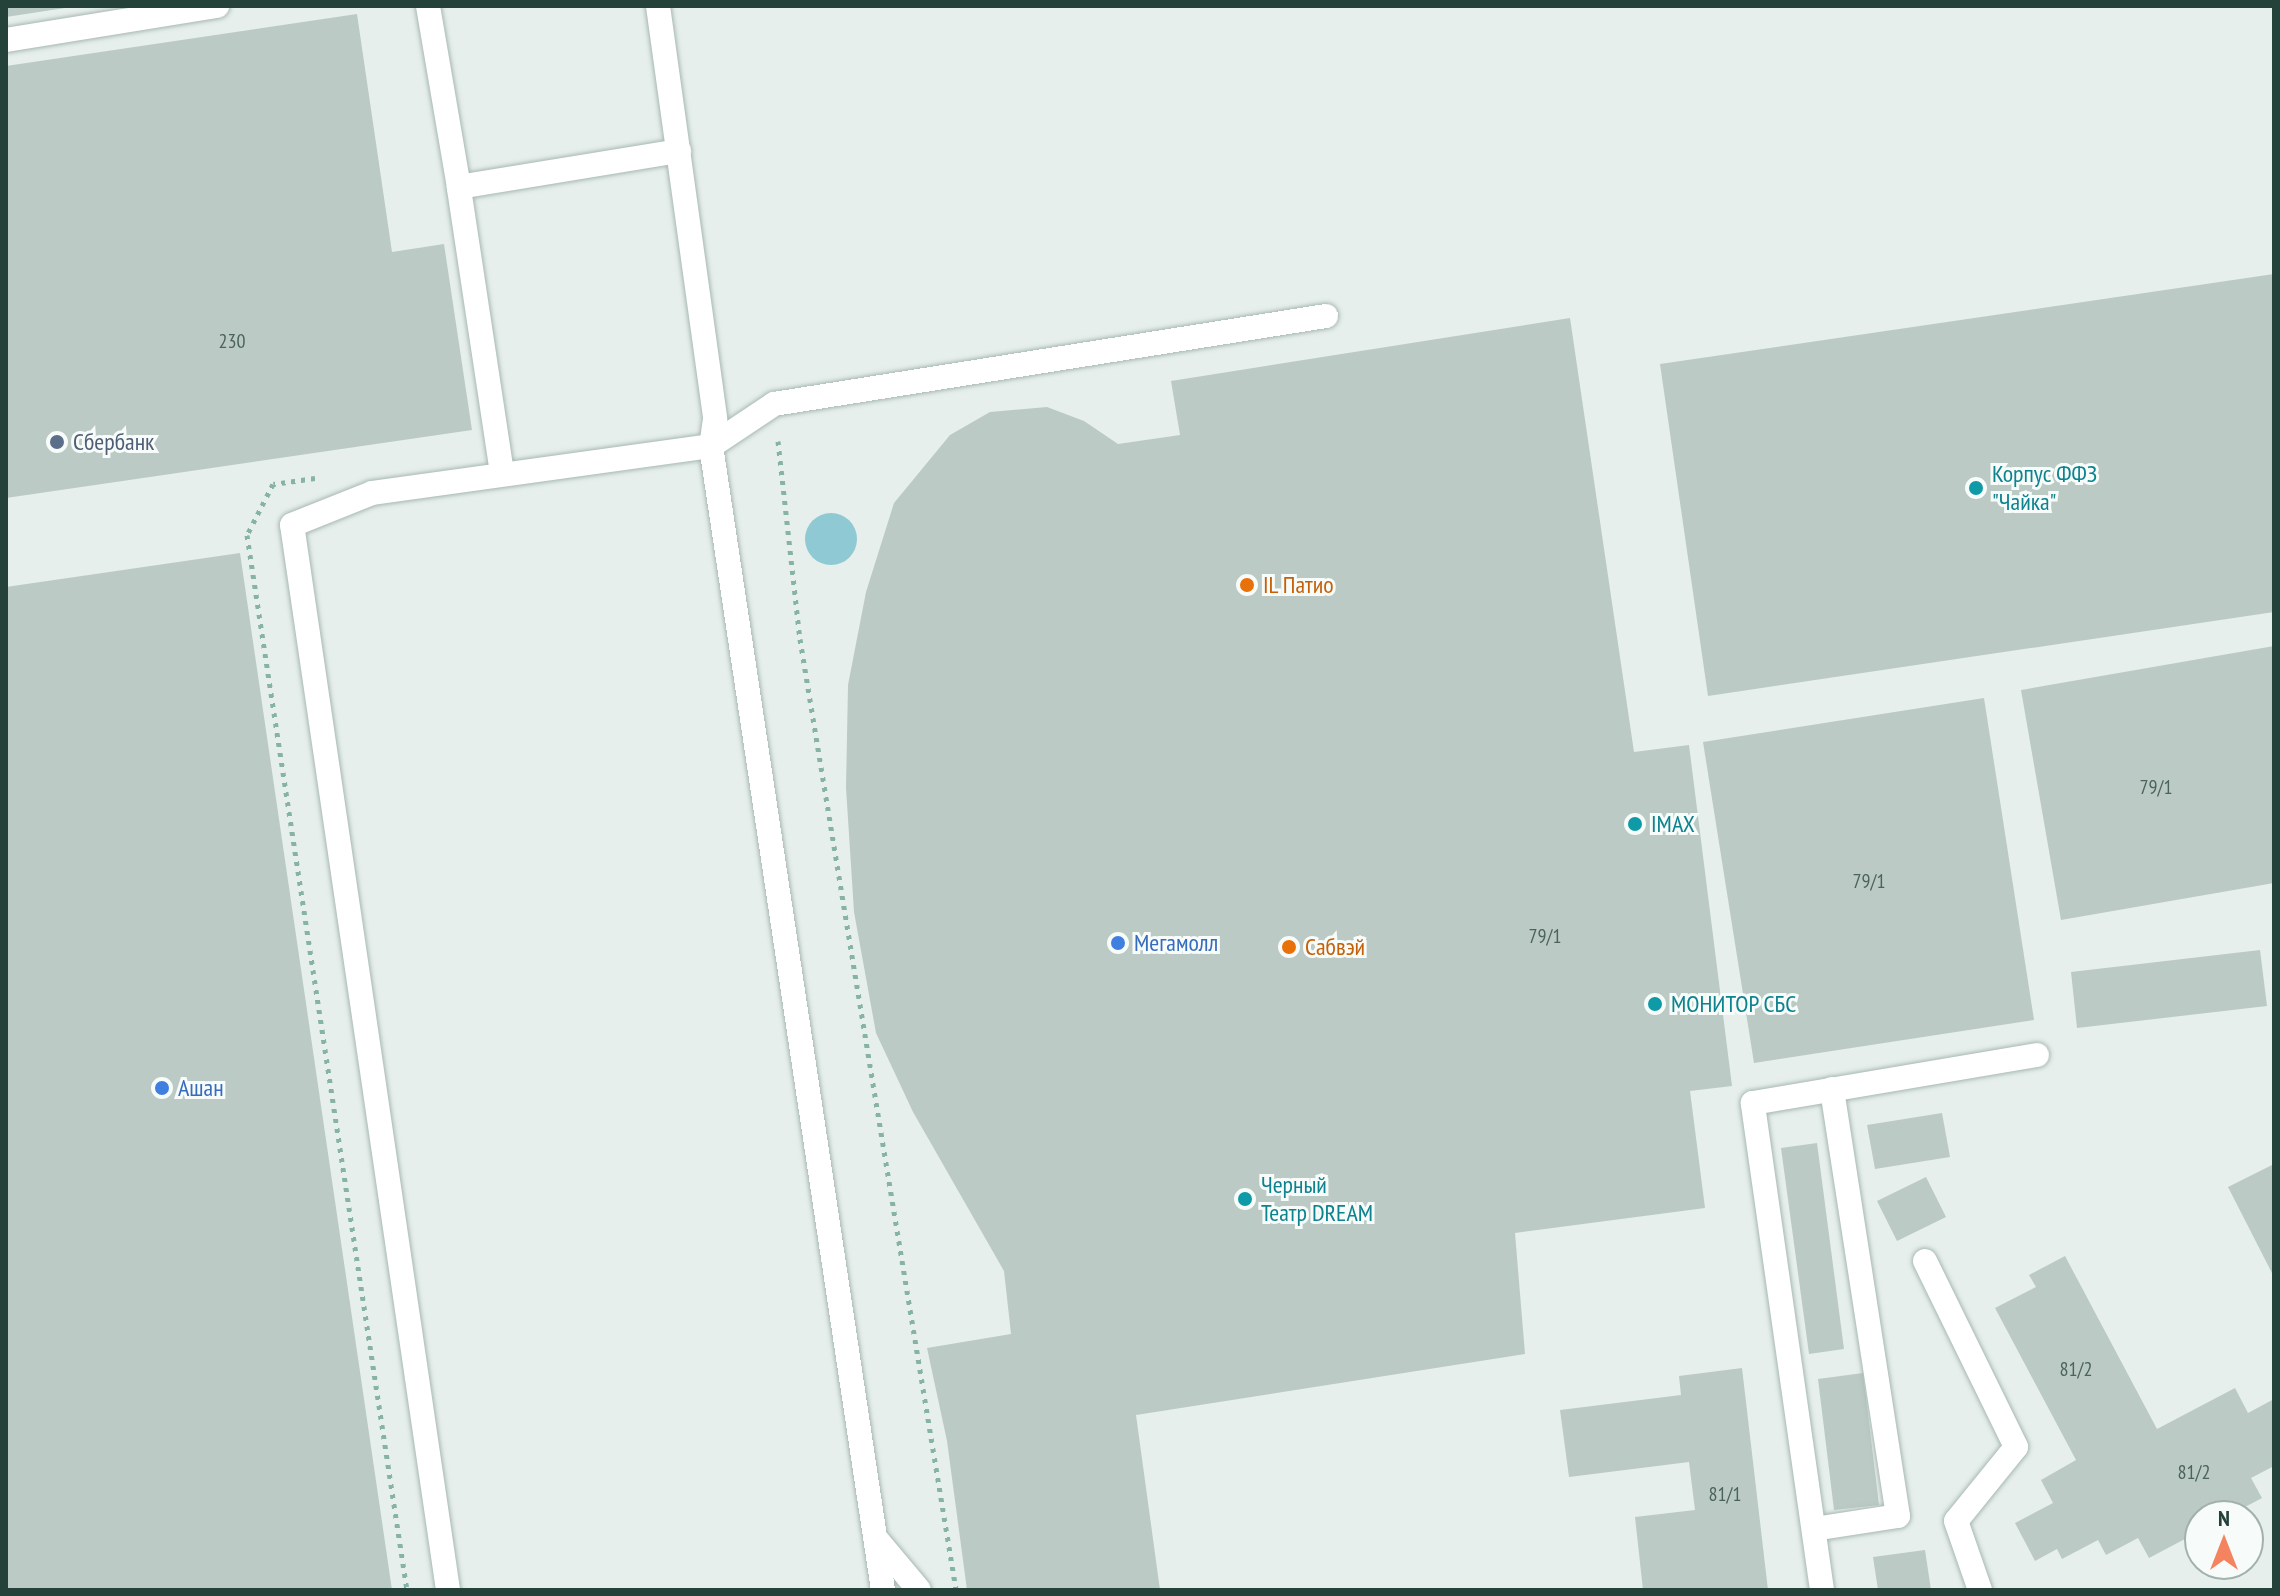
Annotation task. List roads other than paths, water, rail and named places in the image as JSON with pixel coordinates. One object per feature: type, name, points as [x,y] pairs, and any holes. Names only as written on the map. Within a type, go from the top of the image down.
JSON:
[{"type":"lane","points":[[6,40],[217,6]]},
{"type":"lane","points":[[428,6],[502,473]]},
{"type":"lane","points":[[658,6],[715,419],[711,446],[883,1590]]},
{"type":"lane","points":[[459,187],[679,151]]},
{"type":"lane","points":[[448,1590],[292,525],[372,493],[711,446],[774,404],[1326,316]]},
{"type":"lane","points":[[1822,1590],[1753,1103],[2037,1055]]},
{"type":"lane","points":[[1814,1529],[1898,1516],[1832,1089]]},
{"type":"lane","points":[[1925,1261],[2016,1447],[1956,1521],[1980,1590]]},
{"type":"lane","points":[[875,1539],[919,1590]]},
{"type":"water","points":[[831,513],[850,520],[857,539],[850,558],[831,565],[812,558],[805,539],[812,520]]},
{"type":"place","name":"Сбербанк","points":[[57,442]]},
{"type":"place","name":"Корпус ФФЗ \"Чайка\"","points":[[1976,488]]},
{"type":"place","name":"IL Патио","points":[[1247,585]]},
{"type":"place","name":"IMAX","points":[[1635,824]]},
{"type":"place","name":"Мегамолл","points":[[1118,943]]},
{"type":"place","name":"Сабвэй","points":[[1289,947]]},
{"type":"place","name":"МОНИТОР СБС","points":[[1655,1004]]},
{"type":"place","name":"Ашан","points":[[162,1088]]},
{"type":"place","name":"Черный Театр DREAM","points":[[1245,1199]]}]
